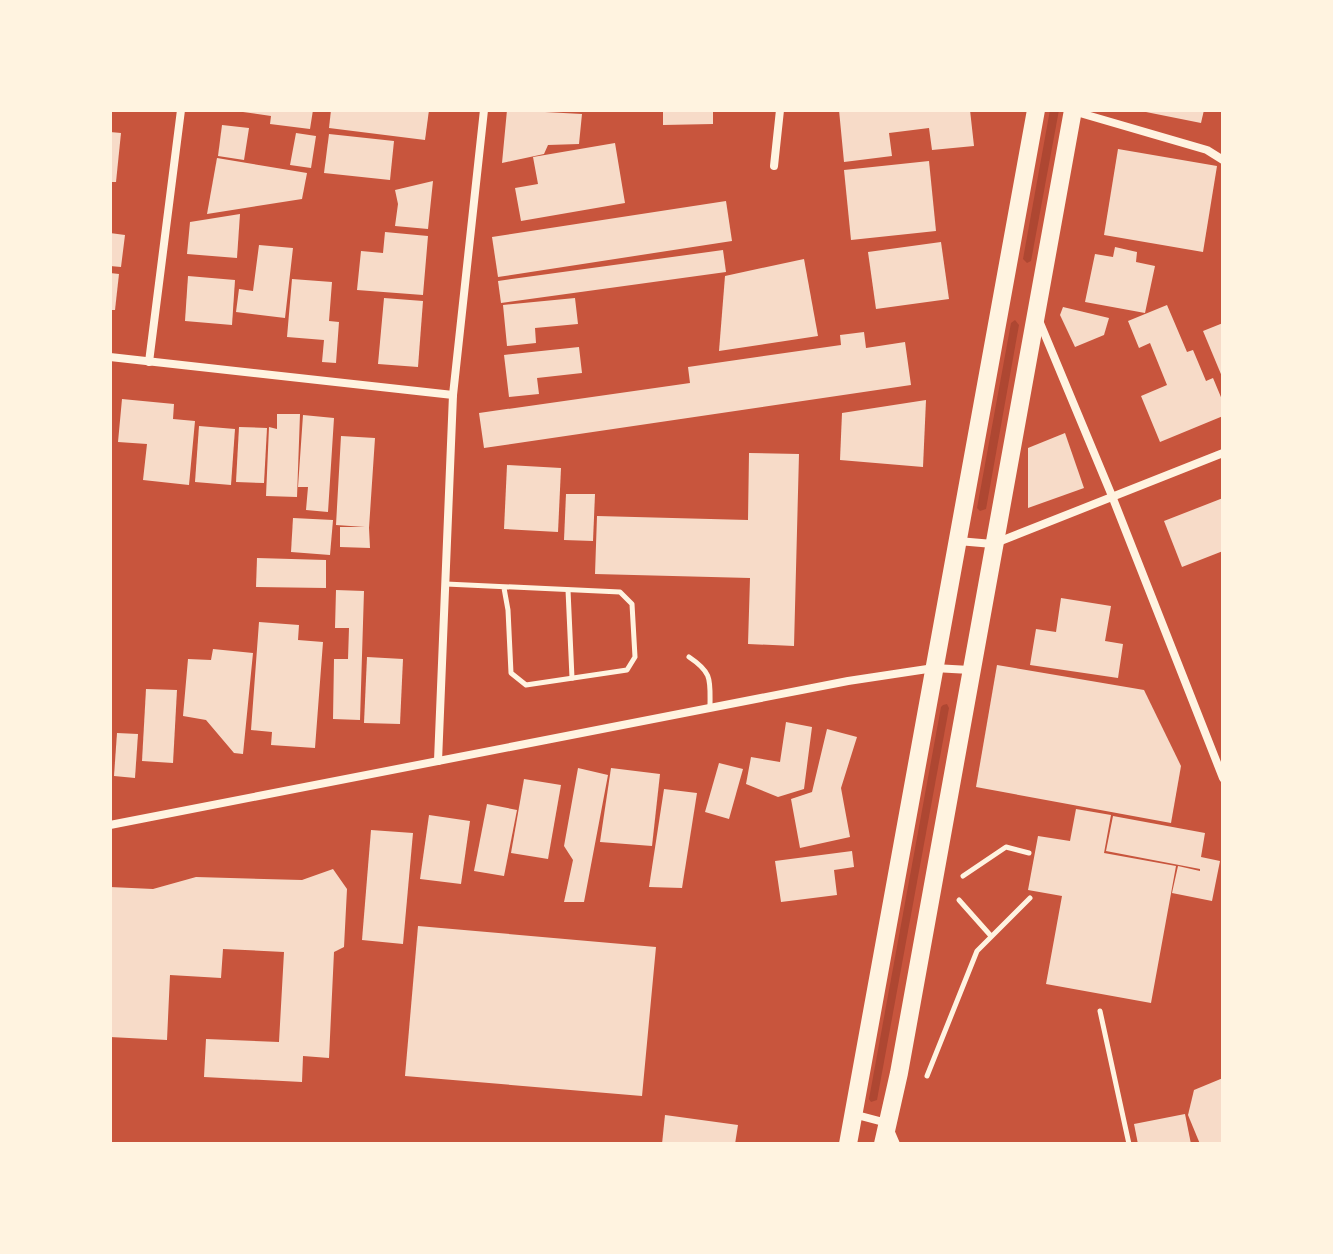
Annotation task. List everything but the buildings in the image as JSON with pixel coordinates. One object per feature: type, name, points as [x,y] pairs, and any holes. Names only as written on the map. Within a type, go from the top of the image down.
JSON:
[{"type":"main road","points":[[848,1144],[1036,110]]},
{"type":"main road","points":[[883,1144],[899,1073],[1073,110]]},
{"type":"street","points":[[149,362],[181,110]]},
{"type":"street","points":[[438,761],[453,395],[484,110]]},
{"type":"street","points":[[774,166],[780,110]]},
{"type":"street","points":[[1073,110],[1207,150],[1223,160]]},
{"type":"street","points":[[1036,313],[1223,778]]},
{"type":"street","points":[[110,357],[453,395]]},
{"type":"street","points":[[957,541],[993,544],[1223,453]]},
{"type":"street","points":[[110,825],[848,681],[934,668],[970,670]]},
{"type":"street","points":[[853,1114],[887,1123],[896,1144]]},
{"type":"lane","points":[[446,584],[620,592],[632,604],[635,657],[627,670],[526,685],[511,673],[504,588]]},
{"type":"lane","points":[[568,590],[572,678]]},
{"type":"lane","points":[[689,657],[705,668],[710,684],[710,708]]},
{"type":"path","points":[[963,876],[1006,847],[1029,853]]},
{"type":"path","points":[[927,1076],[977,951],[1030,898]]},
{"type":"path","points":[[959,900],[991,936]]},
{"type":"path","points":[[1100,1011],[1129,1144]]},
{"type":"shaded area","points":[[1050,110],[1059,110],[1031,261],[1027,263],[1023,259]]},
{"type":"shaded area","points":[[1015,320],[1019,325],[986,509],[980,511],[977,508],[1011,323]]},
{"type":"shaded area","points":[[947,704],[949,708],[877,1100],[871,1102],[869,1099],[941,707]]}]
